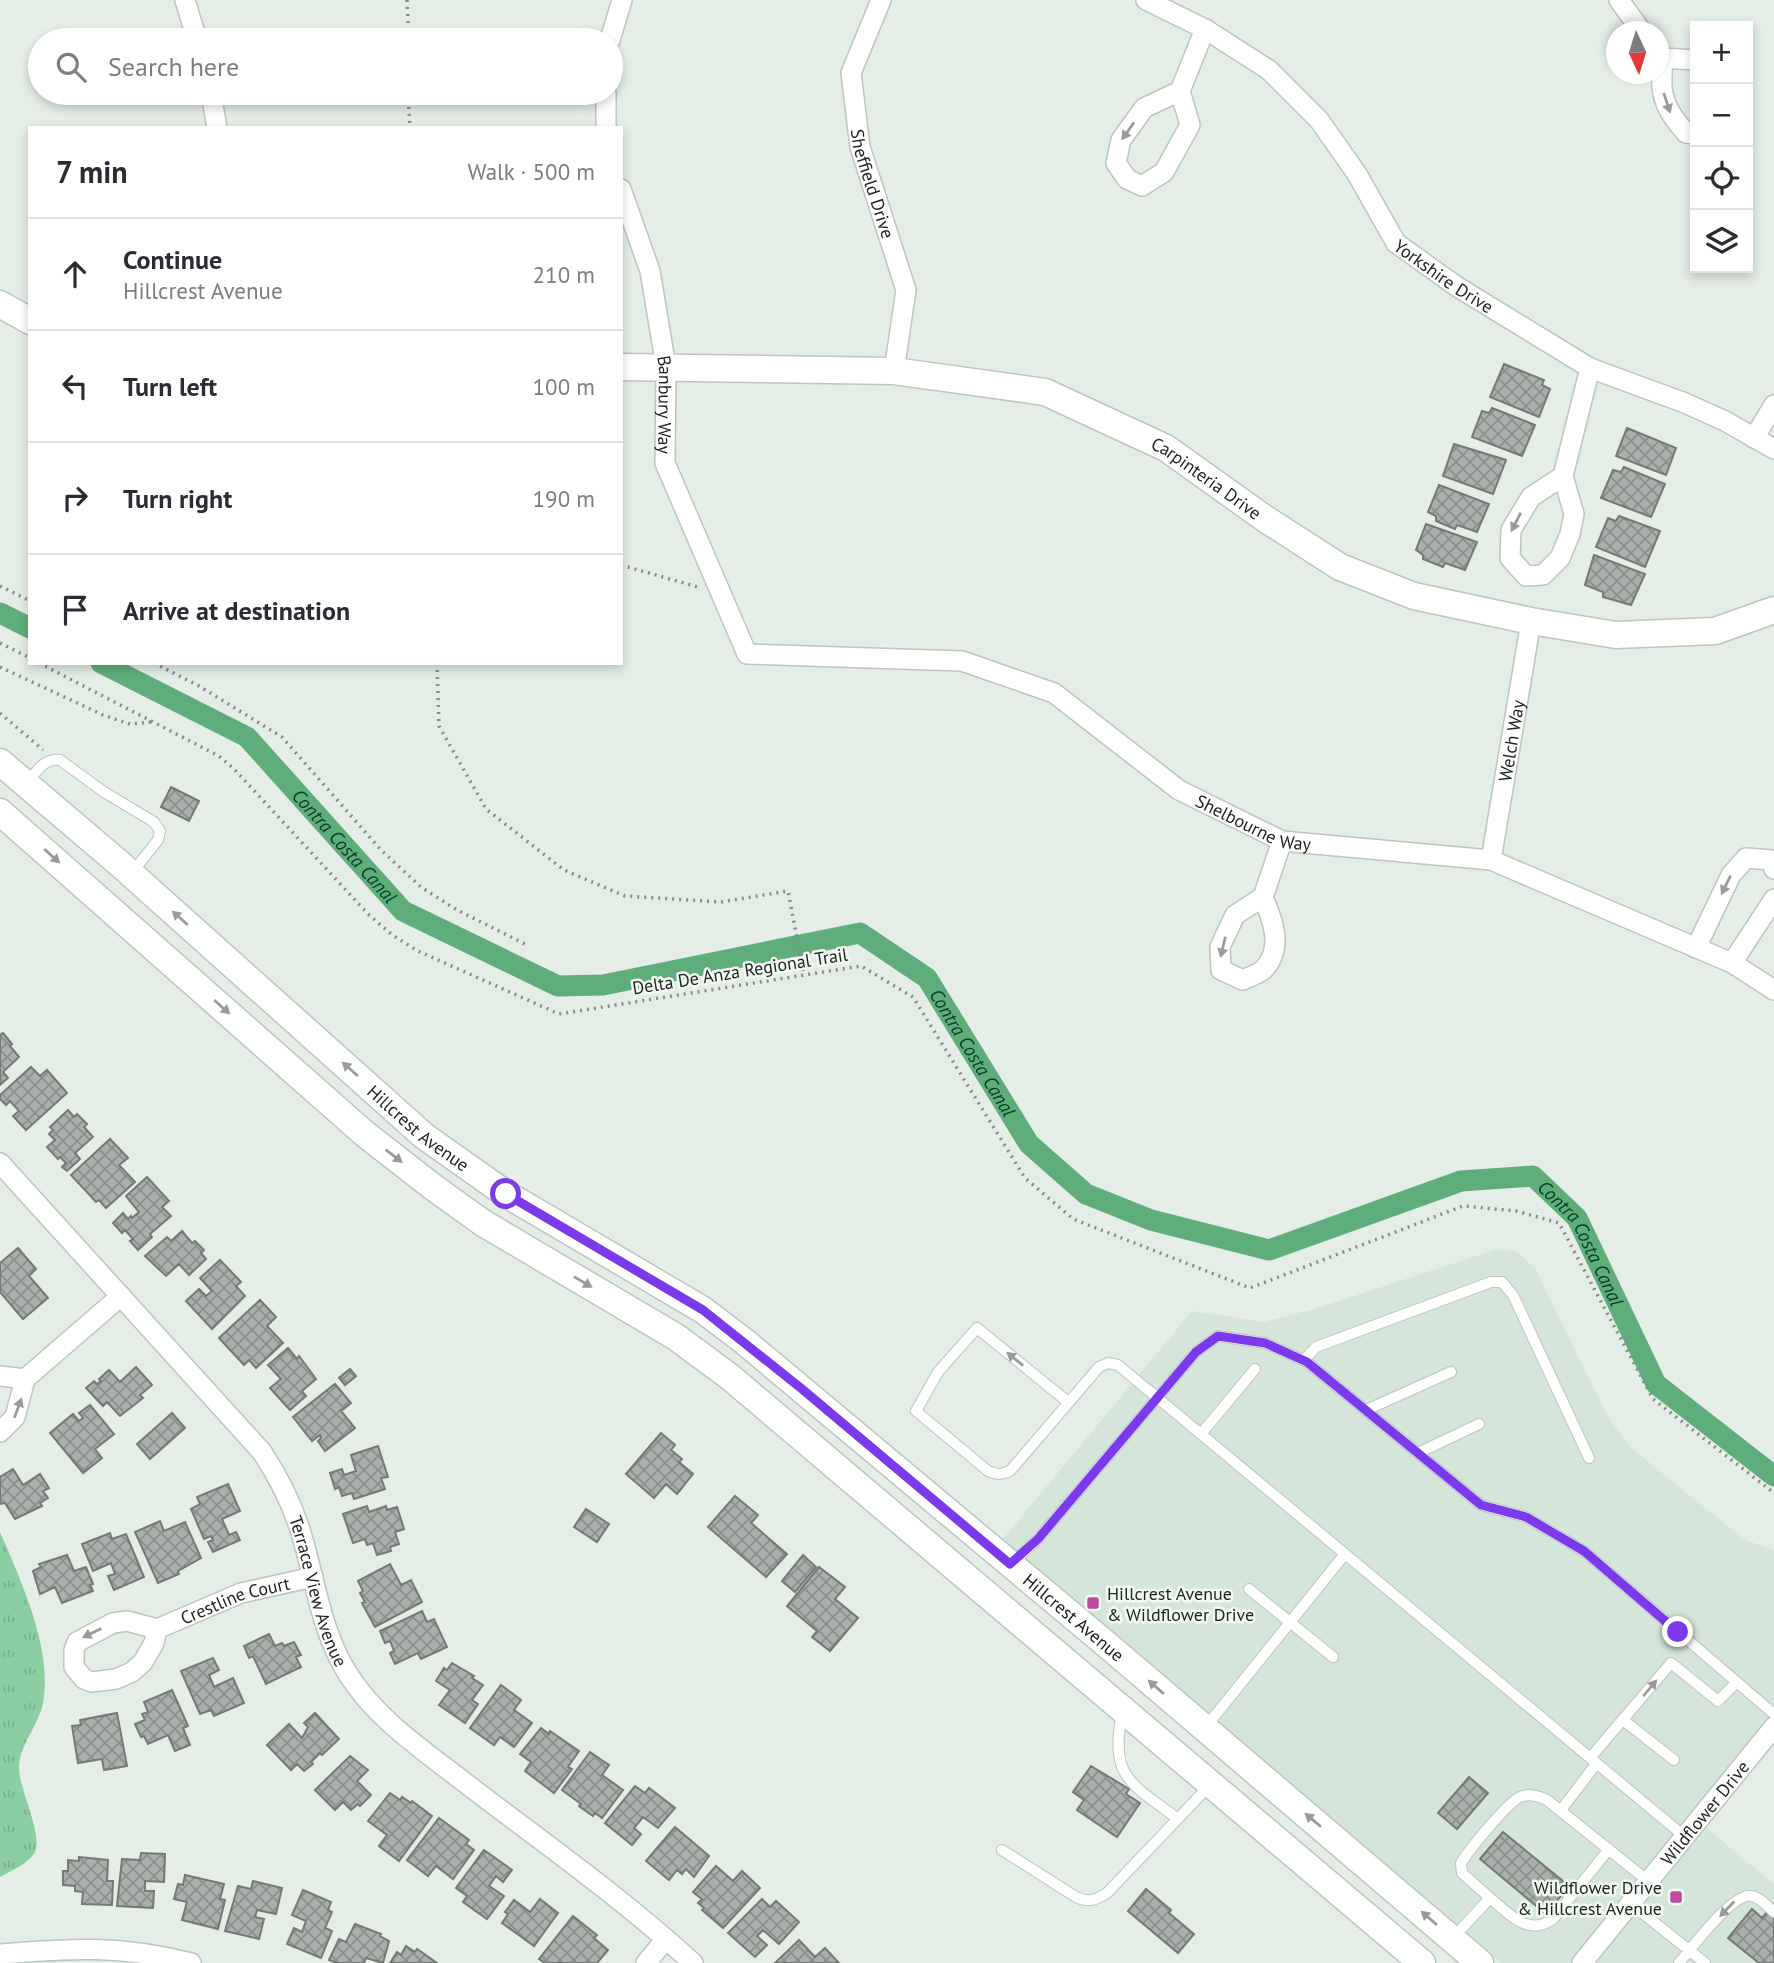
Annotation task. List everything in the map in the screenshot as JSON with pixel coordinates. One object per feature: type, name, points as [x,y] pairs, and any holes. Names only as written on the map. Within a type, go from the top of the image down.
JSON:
[{"type":"main road","points":[[0,304],[28,320]]},
{"type":"main road","name":"Carpinteria Drive","points":[[623,367],[894,371],[1045,392],[1166,449],[1264,518],[1340,567],[1414,596],[1531,621],[1616,635],[1715,631],[1774,610]]},
{"type":"main road","name":"Hillcrest Avenue","points":[[0,762],[131,874],[424,1136],[506,1194],[703,1310],[1010,1564],[1480,1963]]},
{"type":"main road","name":"Hillcrest Avenue","points":[[0,812],[365,1134],[483,1223],[702,1355],[1422,1963]]},
{"type":"main road","points":[[883,1507],[936,1535],[975,1564],[991,1568],[1010,1564]]},
{"type":"street","points":[[185,0],[193,28]]},
{"type":"street","points":[[614,28],[622,0]]},
{"type":"street","name":"Sheffield Drive","points":[[881,0],[851,73],[860,147],[906,290],[894,371]]},
{"type":"street","name":"Yorkshire Drive","points":[[1146,0],[1205,29],[1269,70],[1319,120],[1357,174],[1396,243],[1456,286],[1590,368],[1685,403],[1725,421],[1774,449]]},
{"type":"street","points":[[1619,0],[1634,21]]},
{"type":"street","points":[[1180,91],[1144,108],[1121,140],[1116,163],[1127,179],[1142,186],[1164,172],[1190,125],[1180,91],[1205,29]]},
{"type":"street","points":[[1669,57],[1690,59]]},
{"type":"street","points":[[1662,84],[1669,113],[1686,133],[1690,133]]},
{"type":"street","points":[[213,105],[217,126]]},
{"type":"street","points":[[606,105],[606,126]]},
{"type":"street","name":"Banbury Way","points":[[623,195],[650,271],[666,367],[665,463],[747,653]]},
{"type":"street","points":[[1563,476],[1531,497],[1511,530],[1510,558],[1526,576],[1543,575],[1560,558],[1570,534],[1574,514],[1563,476],[1590,368]]},
{"type":"street","points":[[1754,438],[1774,405]]},
{"type":"street","name":"Welch Way","points":[[1491,860],[1531,621]]},
{"type":"street","name":"Shelbourne Way","points":[[747,653],[962,661],[1054,693],[1179,790],[1282,841],[1491,860],[1732,963],[1774,990]]},
{"type":"street","points":[[1263,897],[1282,841]]},
{"type":"street","points":[[1696,948],[1731,875],[1746,858],[1771,860],[1774,869]]},
{"type":"street","points":[[1732,963],[1774,899]]},
{"type":"street","name":"Terrace View Avenue","points":[[0,1163],[262,1452],[279,1478],[290,1502],[338,1658],[357,1688],[398,1730],[602,1886],[693,1963]]},
{"type":"street","points":[[0,1432],[15,1417],[25,1378],[121,1296]]},
{"type":"street","points":[[0,1376],[25,1378]]},
{"type":"street","name":"Crestline Court","points":[[157,1629],[241,1593],[313,1577]]},
{"type":"street","name":"Wildflower Drive","points":[[1582,1963],[1774,1727]]},
{"type":"street","points":[[646,1963],[666,1939]]},
{"type":"street","points":[[0,1954],[98,1948],[148,1953],[191,1963]]},
{"type":"lane","points":[[26,784],[46,762],[60,760],[104,792],[155,822],[160,831],[158,840],[131,874]]},
{"type":"lane","points":[[1304,1360],[1316,1347],[1491,1282],[1502,1282],[1513,1295],[1589,1458]]},
{"type":"lane","points":[[1068,1402],[976,1328],[937,1372],[916,1411],[988,1471],[1005,1474],[1099,1367],[1108,1363],[1118,1365],[1684,1836]]},
{"type":"lane","points":[[1010,1564],[1038,1539],[1196,1352],[1218,1336],[1265,1343],[1304,1360],[1481,1505],[1526,1517],[1584,1551],[1774,1714]]},
{"type":"lane","points":[[1201,1434],[1255,1369]]},
{"type":"lane","points":[[1366,1410],[1451,1372]]},
{"type":"lane","points":[[1418,1453],[1479,1424]]},
{"type":"lane","points":[[1205,1729],[1345,1554]]},
{"type":"lane","points":[[1248,1589],[1332,1657]]},
{"type":"lane","points":[[1560,1810],[1623,1720],[1671,1663],[1718,1702],[1737,1682]]},
{"type":"lane","points":[[1123,1710],[1118,1733],[1120,1767],[1137,1788],[1178,1819]]},
{"type":"lane","points":[[1623,1720],[1675,1760]]},
{"type":"lane","points":[[1002,1850],[1076,1897],[1090,1901],[1098,1899],[1107,1893],[1210,1784]]},
{"type":"lane","points":[[1609,1849],[1553,1919],[1546,1924],[1529,1927],[1490,1898],[1462,1873],[1461,1867],[1464,1858],[1517,1799],[1537,1796],[1560,1810],[1609,1849],[1648,1881]]},
{"type":"lane","points":[[1679,1963],[1735,1900],[1750,1896],[1757,1898],[1774,1912]]},
{"type":"lane","points":[[1452,1939],[1490,1898]]},
{"type":"lane","points":[[1630,1903],[1704,1963]]},
{"type":"path","points":[[407,0],[409,28]]},
{"type":"path","points":[[409,105],[410,126]]},
{"type":"path","points":[[623,566],[720,594]]},
{"type":"path","points":[[0,586],[28,600]]},
{"type":"path","points":[[0,643],[28,657]]},
{"type":"path","name":"Delta De Anza Regional Trail","points":[[43,665],[210,751],[234,769],[368,914],[391,934],[418,951],[559,1014],[861,966],[913,997],[1025,1178],[1073,1219],[1250,1288],[1463,1206],[1516,1211],[1559,1223],[1654,1399],[1774,1493]]},
{"type":"path","points":[[157,665],[199,686],[282,737],[381,850],[421,887],[457,910],[527,945]]},
{"type":"path","points":[[437,665],[439,726],[486,809],[564,870],[625,896],[721,902],[788,891],[804,975]]},
{"type":"path","points":[[0,667],[103,715],[130,724],[154,722]]},
{"type":"path","points":[[0,713],[43,750],[39,757]]},
{"type":"shaded area","points":[[1494,1250],[1516,1251],[1535,1268],[1608,1417],[1630,1447],[1745,1540],[1774,1550],[1774,1718],[1692,1816],[1774,1884],[1774,1963],[1501,1963],[1389,1871],[1003,1539],[1192,1311],[1263,1322],[1318,1308]]},
{"type":"green space","points":[[0,1532],[33,1616],[45,1682],[41,1711],[22,1751],[19,1768],[37,1844],[32,1856],[0,1877]]},
{"type":"building","points":[[1504,364],[1544,380],[1542,385],[1550,389],[1539,417],[1490,397]]},
{"type":"building","points":[[1492,408],[1535,425],[1522,456],[1472,437],[1482,411],[1489,413]]},
{"type":"building","points":[[1627,428],[1676,448],[1666,475],[1616,456]]},
{"type":"building","points":[[1454,444],[1506,460],[1493,494],[1443,476]]},
{"type":"building","points":[[1624,467],[1665,484],[1651,517],[1601,498],[1613,470],[1621,472]]},
{"type":"building","points":[[1439,485],[1489,504],[1477,532],[1457,525],[1455,529],[1436,521],[1436,516],[1428,512]]},
{"type":"building","points":[[1619,516],[1660,531],[1645,567],[1596,547],[1608,518],[1616,521]]},
{"type":"building","points":[[1426,524],[1477,542],[1465,570],[1445,563],[1443,567],[1423,559],[1423,555],[1416,550]]},
{"type":"building","points":[[1594,555],[1645,574],[1631,605],[1603,597],[1603,592],[1585,585]]},
{"type":"building","points":[[171,787],[199,801],[189,821],[161,807]]},
{"type":"building","points":[[3,1033],[19,1057],[3,1072],[8,1078],[0,1085],[0,1035]]},
{"type":"building","points":[[31,1067],[40,1076],[47,1070],[67,1093],[26,1130],[13,1116],[19,1111],[10,1101],[6,1105],[0,1095]]},
{"type":"building","points":[[68,1110],[74,1117],[77,1114],[87,1124],[84,1127],[93,1137],[75,1153],[80,1159],[67,1171],[62,1167],[66,1163],[47,1147],[55,1140],[49,1134],[53,1130],[50,1127]]},
{"type":"building","points":[[110,1139],[128,1158],[119,1165],[135,1182],[106,1208],[99,1200],[96,1202],[71,1175]]},
{"type":"building","points":[[147,1177],[169,1201],[162,1207],[171,1216],[150,1234],[152,1237],[138,1250],[125,1230],[122,1233],[113,1223],[123,1213],[128,1219],[139,1212],[126,1196]]},
{"type":"building","points":[[182,1231],[192,1243],[195,1241],[204,1250],[201,1253],[206,1259],[189,1275],[179,1264],[166,1276],[145,1256],[167,1237],[171,1241]]},
{"type":"building","points":[[18,1248],[36,1269],[29,1276],[48,1298],[23,1319],[0,1292],[0,1263]]},
{"type":"building","points":[[220,1260],[241,1282],[236,1286],[245,1296],[212,1329],[186,1301],[199,1289],[206,1296],[212,1291],[200,1278]]},
{"type":"building","points":[[260,1300],[276,1317],[267,1326],[283,1343],[256,1368],[249,1360],[244,1365],[219,1338]]},
{"type":"building","points":[[288,1348],[297,1359],[299,1356],[316,1379],[302,1391],[306,1396],[290,1410],[270,1388],[281,1379],[268,1365]]},
{"type":"building","points":[[136,1367],[152,1385],[140,1395],[143,1398],[120,1416],[107,1402],[103,1406],[86,1388],[94,1381],[97,1384],[101,1381],[99,1379],[109,1370],[120,1382]]},
{"type":"building","points":[[350,1369],[356,1376],[345,1385],[339,1378]]},
{"type":"building","points":[[335,1384],[351,1403],[341,1411],[355,1428],[325,1451],[318,1441],[320,1435],[312,1441],[293,1417]]},
{"type":"building","points":[[90,1405],[114,1434],[95,1449],[102,1458],[83,1473],[50,1433],[73,1414],[79,1421],[83,1418],[79,1413]]},
{"type":"building","points":[[172,1413],[185,1428],[150,1459],[137,1444]]},
{"type":"building","points":[[661,1433],[675,1445],[671,1450],[682,1459],[679,1462],[693,1474],[677,1494],[666,1484],[654,1498],[626,1474]]},
{"type":"building","points":[[378,1446],[388,1477],[381,1478],[385,1489],[354,1499],[352,1493],[342,1496],[339,1487],[335,1489],[330,1473],[342,1469],[344,1475],[356,1471],[351,1455]]},
{"type":"building","points":[[13,1469],[23,1485],[40,1474],[49,1488],[43,1491],[48,1498],[40,1503],[42,1506],[15,1519],[5,1503],[0,1504],[0,1477]]},
{"type":"building","points":[[228,1484],[240,1511],[222,1519],[229,1535],[236,1532],[240,1540],[213,1552],[208,1542],[213,1540],[211,1536],[204,1539],[191,1509],[200,1504],[197,1497]]},
{"type":"building","points":[[735,1496],[758,1515],[751,1523],[787,1554],[766,1577],[708,1527]]},
{"type":"building","points":[[367,1506],[369,1512],[386,1506],[387,1510],[397,1507],[404,1529],[395,1532],[399,1544],[390,1547],[391,1551],[377,1555],[373,1543],[367,1545],[365,1539],[353,1543],[343,1514]]},
{"type":"building","points":[[586,1509],[609,1524],[597,1542],[574,1527]]},
{"type":"building","points":[[160,1521],[164,1531],[185,1522],[201,1558],[178,1571],[179,1574],[158,1583],[135,1532]]},
{"type":"building","points":[[110,1533],[112,1539],[126,1534],[144,1577],[114,1590],[108,1576],[115,1574],[111,1563],[93,1571],[82,1544]]},
{"type":"building","points":[[67,1555],[74,1571],[86,1567],[93,1591],[62,1603],[55,1587],[40,1594],[33,1571],[41,1567],[39,1564]]},
{"type":"building","points":[[803,1555],[816,1567],[795,1592],[782,1581]]},
{"type":"building","points":[[390,1564],[401,1585],[411,1580],[422,1602],[375,1627],[362,1603],[365,1602],[360,1593],[363,1591],[358,1581]]},
{"type":"building","points":[[819,1567],[845,1587],[835,1599],[858,1618],[830,1651],[812,1637],[817,1631],[787,1606]]},
{"type":"building","points":[[422,1611],[427,1622],[434,1619],[447,1647],[421,1659],[418,1653],[395,1664],[390,1653],[394,1651],[390,1641],[385,1643],[380,1631]]},
{"type":"building","points":[[269,1634],[275,1646],[294,1642],[301,1655],[296,1657],[301,1667],[266,1684],[253,1656],[249,1658],[244,1646]]},
{"type":"building","points":[[213,1658],[219,1670],[209,1675],[214,1687],[233,1678],[244,1703],[214,1716],[211,1710],[200,1714],[181,1671]]},
{"type":"building","points":[[452,1663],[474,1676],[472,1678],[483,1685],[472,1700],[478,1704],[465,1723],[439,1705],[450,1690],[436,1681],[444,1668],[447,1670]]},
{"type":"building","points":[[501,1685],[521,1700],[514,1710],[532,1723],[514,1747],[500,1737],[494,1745],[470,1728]]},
{"type":"building","points":[[172,1690],[188,1726],[183,1728],[190,1745],[175,1751],[168,1735],[148,1744],[135,1724],[145,1720],[142,1714],[148,1712],[144,1702]]},
{"type":"building","points":[[117,1713],[127,1766],[104,1770],[102,1759],[78,1763],[72,1726],[81,1725],[80,1720]]},
{"type":"building","points":[[315,1713],[339,1739],[322,1755],[320,1753],[304,1771],[297,1764],[291,1770],[267,1745],[289,1724],[302,1738],[308,1727],[304,1723]]},
{"type":"building","points":[[541,1728],[579,1751],[568,1767],[572,1769],[554,1793],[525,1771],[531,1762],[520,1754]]},
{"type":"building","points":[[590,1752],[609,1765],[602,1775],[623,1790],[602,1818],[595,1813],[593,1816],[562,1790]]},
{"type":"building","points":[[350,1756],[368,1770],[357,1781],[371,1795],[360,1806],[358,1804],[351,1810],[343,1802],[335,1810],[315,1790]]},
{"type":"building","points":[[1091,1766],[1129,1789],[1126,1794],[1140,1803],[1117,1837],[1077,1810],[1084,1800],[1073,1792]]},
{"type":"building","points":[[1469,1777],[1488,1793],[1457,1829],[1438,1813]]},
{"type":"building","points":[[635,1786],[645,1793],[649,1788],[675,1808],[658,1828],[643,1817],[634,1828],[641,1834],[632,1845],[605,1823]]},
{"type":"building","points":[[390,1793],[400,1800],[402,1797],[411,1803],[412,1801],[432,1816],[399,1861],[379,1846],[387,1835],[368,1821]]},
{"type":"building","points":[[439,1818],[469,1840],[466,1844],[474,1850],[453,1879],[436,1866],[428,1876],[407,1860]]},
{"type":"building","points":[[675,1827],[709,1856],[694,1877],[686,1869],[682,1874],[677,1870],[669,1880],[646,1861]]},
{"type":"building","points":[[1503,1832],[1569,1886],[1546,1914],[1480,1859]]},
{"type":"building","points":[[484,1850],[512,1870],[503,1882],[496,1876],[489,1886],[504,1896],[487,1919],[463,1902],[467,1896],[456,1888]]},
{"type":"building","points":[[141,1853],[165,1854],[164,1882],[145,1881],[145,1891],[154,1891],[153,1908],[117,1906],[122,1859],[140,1860]]},
{"type":"building","points":[[79,1857],[108,1860],[107,1881],[113,1881],[112,1905],[82,1904],[83,1892],[75,1891],[75,1886],[63,1885],[63,1871],[68,1871],[68,1860],[79,1861]]},
{"type":"building","points":[[716,1866],[733,1881],[742,1871],[760,1888],[723,1928],[702,1910],[704,1908],[698,1903],[702,1899],[693,1892]]},
{"type":"building","points":[[185,1875],[224,1884],[220,1899],[225,1900],[218,1929],[182,1920],[187,1902],[174,1899],[178,1884],[183,1885]]},
{"type":"building","points":[[253,1881],[282,1888],[276,1914],[257,1910],[255,1917],[264,1919],[259,1939],[225,1931],[238,1886],[251,1889]]},
{"type":"building","points":[[1146,1889],[1194,1934],[1178,1953],[1128,1911]]},
{"type":"building","points":[[303,1890],[331,1902],[328,1910],[332,1912],[325,1928],[332,1931],[321,1958],[287,1944],[294,1928],[302,1932],[306,1921],[292,1915]]},
{"type":"building","points":[[540,1899],[558,1913],[534,1946],[502,1923],[508,1914],[505,1912],[514,1900],[530,1912]]},
{"type":"building","points":[[762,1899],[770,1907],[776,1901],[799,1922],[779,1944],[763,1930],[757,1936],[767,1945],[755,1957],[728,1933]]},
{"type":"building","points":[[1774,1904],[1774,1963],[1759,1963],[1728,1938],[1752,1909],[1762,1918]]},
{"type":"building","points":[[573,1916],[597,1935],[594,1938],[608,1950],[597,1963],[545,1963],[539,1959]]},
{"type":"building","points":[[355,1924],[381,1934],[380,1936],[389,1941],[383,1963],[366,1958],[364,1963],[337,1963],[329,1960],[339,1939],[346,1942]]},
{"type":"building","points":[[799,1940],[815,1957],[825,1948],[839,1963],[775,1963]]},
{"type":"building","points":[[406,1946],[415,1952],[417,1949],[437,1963],[390,1963],[397,1952],[401,1955]]},
{"type":"waterway","name":"Contra Costa Canal","points":[[0,613],[28,627]]},
{"type":"waterway","name":"Contra Costa Canal","points":[[105,665],[247,737],[403,911],[558,986],[603,985],[860,933],[927,978],[1029,1144],[1086,1194],[1151,1220],[1269,1250],[1461,1181],[1533,1176],[1577,1218],[1656,1384],[1774,1476]]},
{"type":"place","name":"Hillcrest Avenue & Wildflower Drive","points":[[1093,1603]]},
{"type":"place","name":"Wildflower Drive & Hillcrest Avenue","points":[[1676,1897]]},
{"type":"route","points":[[506,1194],[703,1310],[802,1389],[1010,1564],[1038,1539],[1196,1352],[1218,1336],[1265,1343],[1307,1362],[1481,1505],[1526,1517],[1584,1551],[1678,1632]]}]
